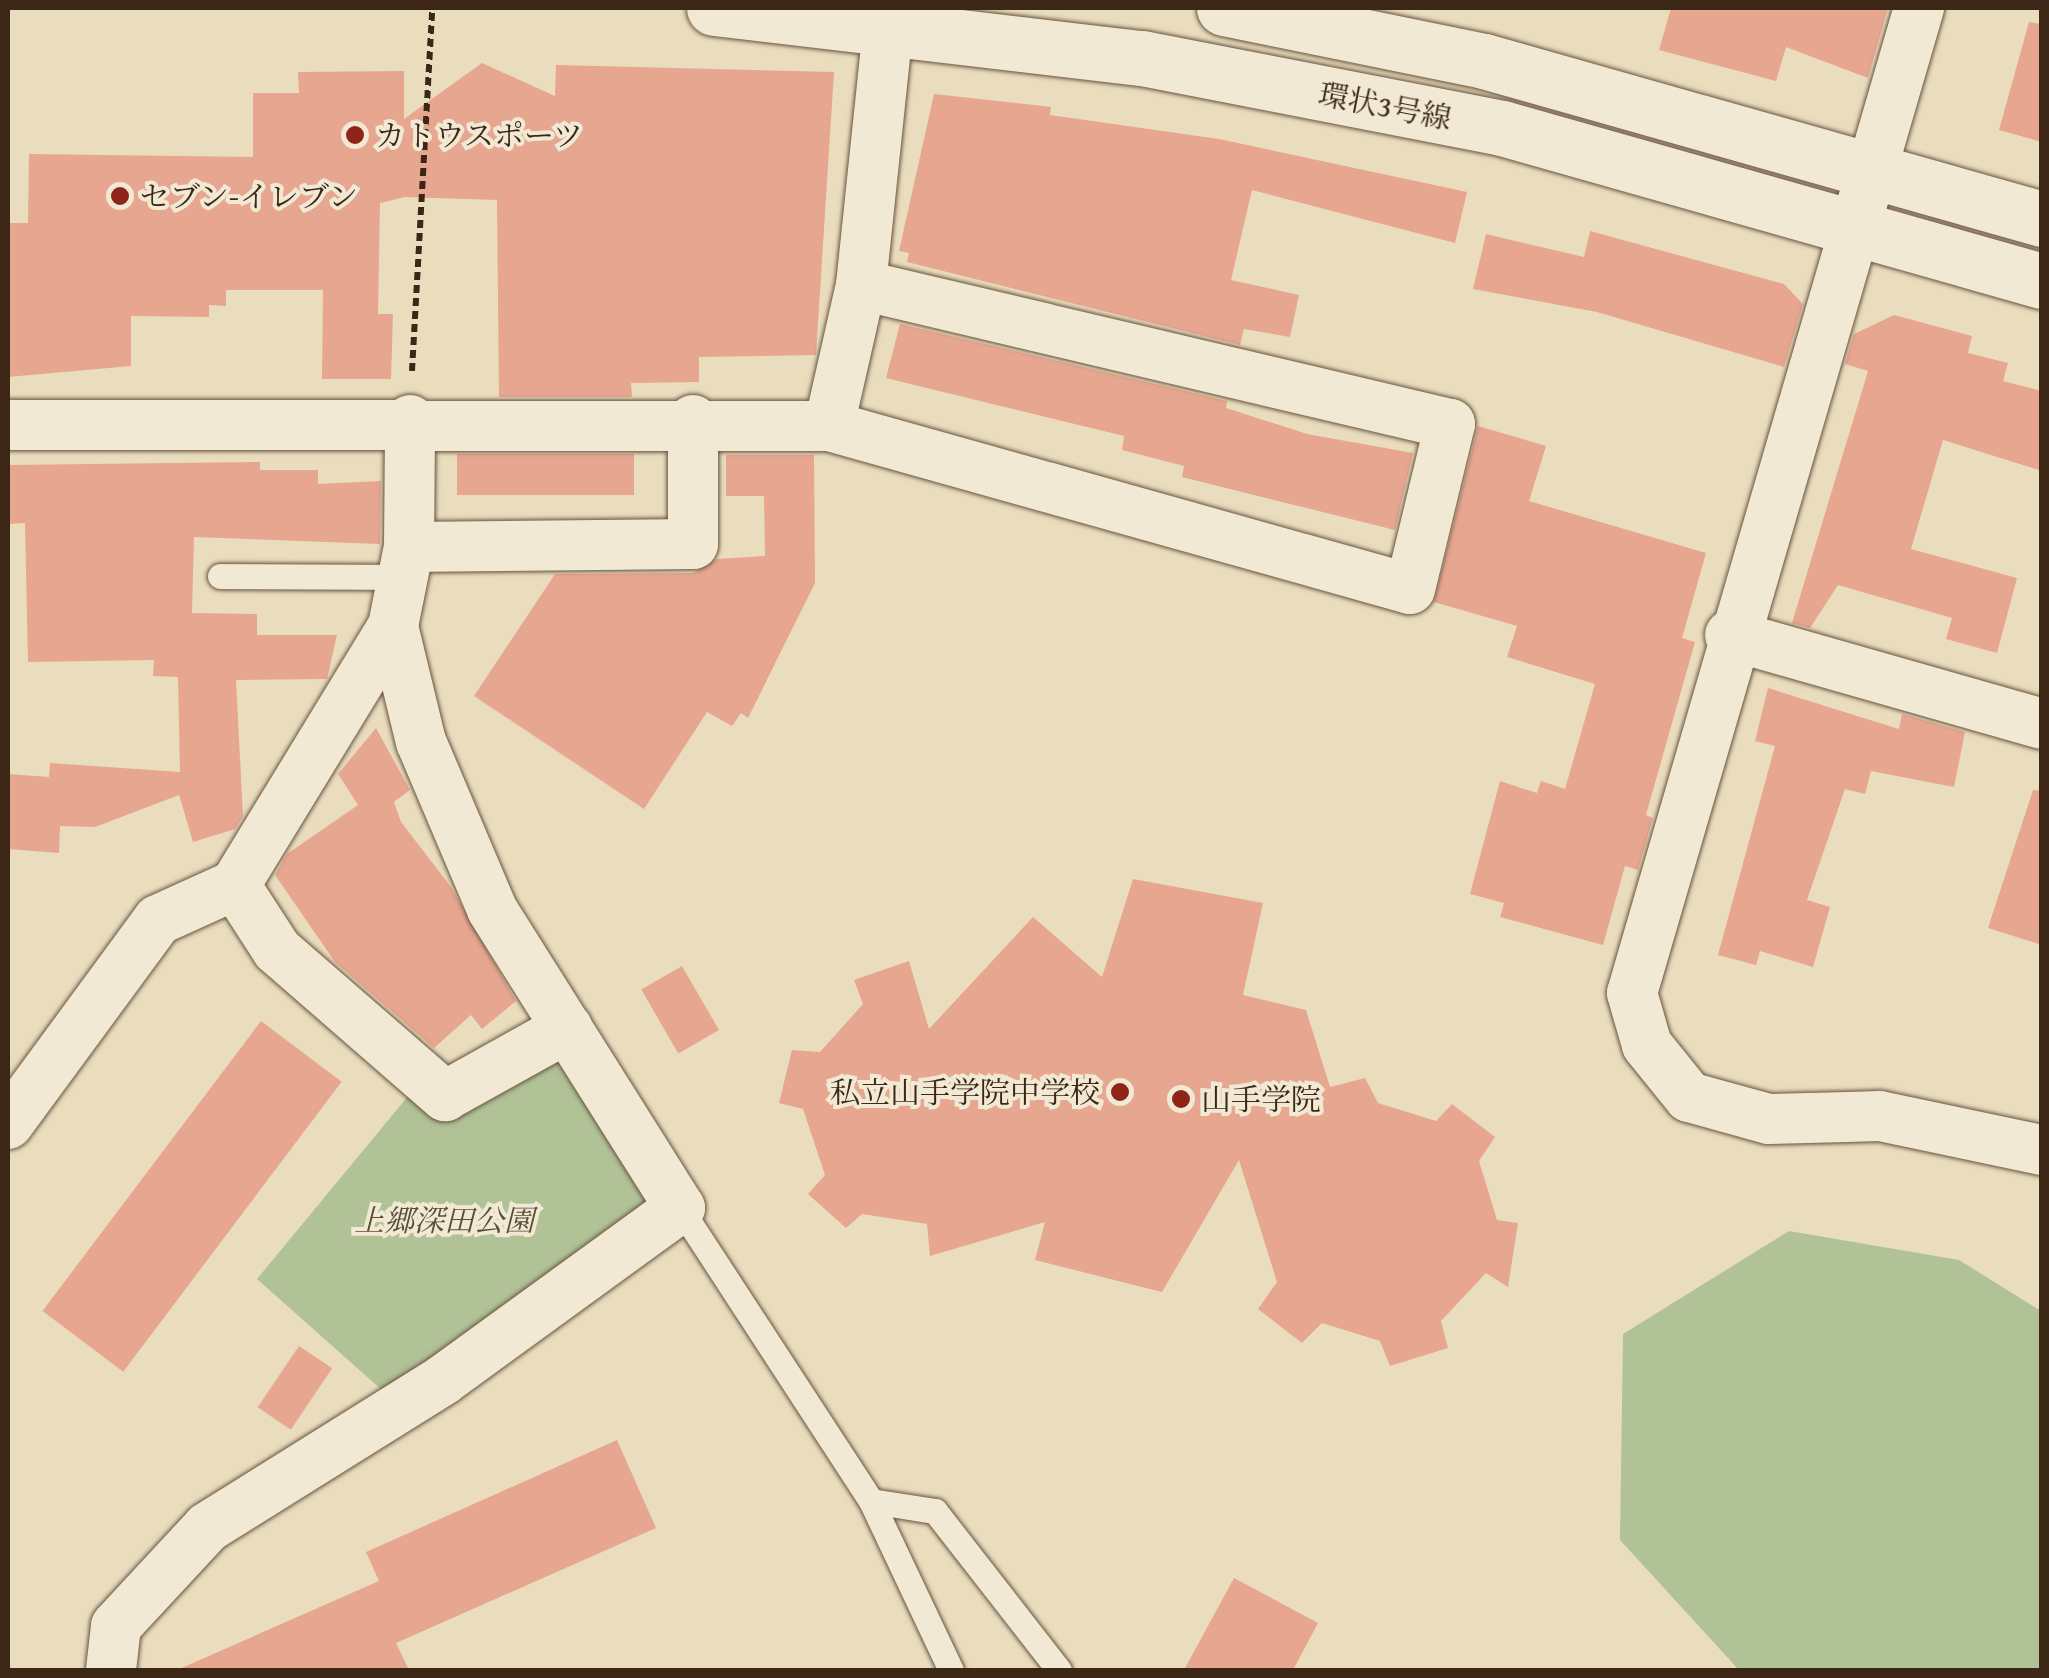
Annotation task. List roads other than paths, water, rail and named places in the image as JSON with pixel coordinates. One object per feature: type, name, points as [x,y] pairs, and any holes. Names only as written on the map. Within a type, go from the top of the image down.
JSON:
[{"type":"street","name":"環状3号線","points":[[714,8],[890,16],[1142,58],[1502,128],[2042,281]]},
{"type":"street","points":[[1224,8],[1484,61],[2042,218]]},
{"type":"street","points":[[1919,8],[1730,635],[1632,993],[1647,1044],[1689,1097],[1769,1119],[1880,1116],[2042,1150]]},
{"type":"street","points":[[829,426],[861,285],[890,16]]},
{"type":"street","points":[[8,424],[693,420],[829,426],[1410,589],[1450,424],[861,285]]},
{"type":"street","points":[[8,1124],[158,920],[235,885],[393,626],[406,562],[410,420]]},
{"type":"street","points":[[406,562],[694,544],[693,420]]},
{"type":"street","points":[[112,1670],[116,1626],[208,1528],[443,1380],[680,1208],[478,876],[421,742],[393,626]]},
{"type":"street","points":[[1730,635],[2042,724]]},
{"type":"street","points":[[235,885],[277,950],[446,1096],[567,1028]]},
{"type":"lane","points":[[220,576],[406,562]]},
{"type":"lane","points":[[680,1208],[872,1501],[951,1670]]},
{"type":"lane","points":[[872,1501],[936,1511],[1058,1670]]},
{"type":"place","name":"カトウスポーツ","points":[[355,135]]},
{"type":"place","name":"セブン-イレブン","points":[[120,196]]},
{"type":"place","name":"私立山手学院中学校","points":[[1120,1092]]},
{"type":"place","name":"山手学院","points":[[1181,1099]]},
{"type":"park label","name":"上郷深田公園","points":[[444,1220]]}]
